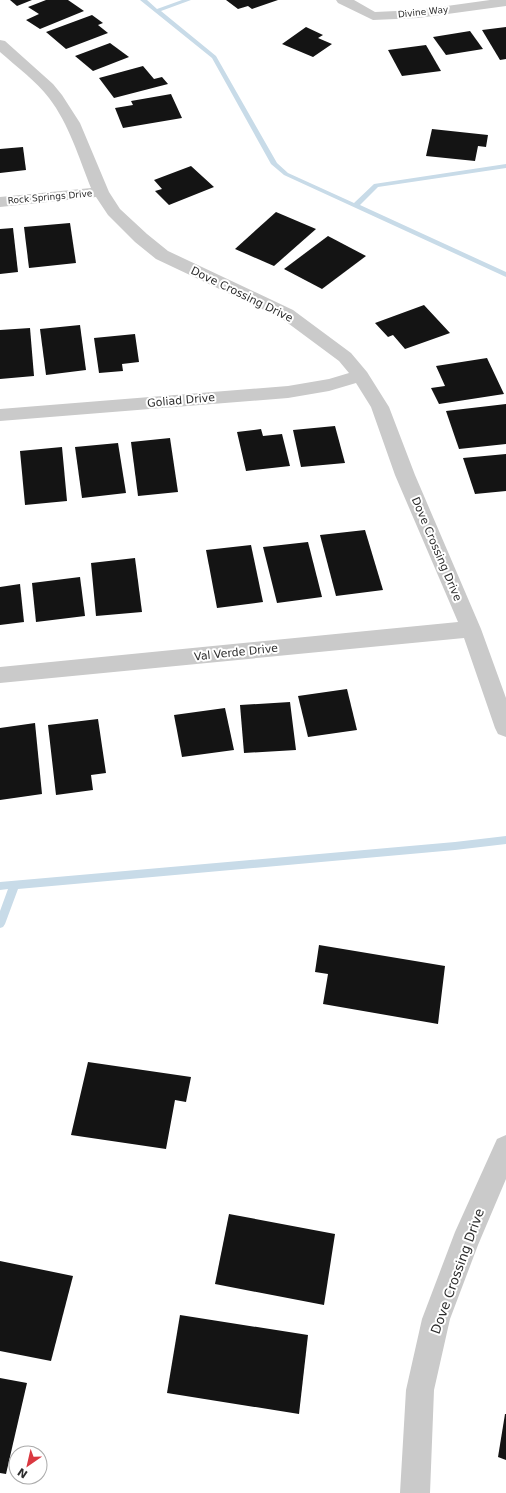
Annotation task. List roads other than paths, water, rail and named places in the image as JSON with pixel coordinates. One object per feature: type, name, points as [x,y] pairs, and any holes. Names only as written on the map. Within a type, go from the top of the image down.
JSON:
[{"type":"street","name":"Divine Way","points":[[343,0],[373,16],[418,14],[506,2]]},
{"type":"street","name":"Dove Crossing Drive","points":[[0,44],[48,87],[57,98],[72,123],[101,192],[114,212],[141,238],[162,255],[287,314],[345,357],[362,376],[380,407],[405,475],[471,629],[506,728]]},
{"type":"street","name":"Rock Springs Drive","points":[[0,202],[101,192]]},
{"type":"street","name":"Goliad Drive","points":[[0,415],[288,392],[329,385],[362,376]]},
{"type":"street","name":"Val Verde Drive","points":[[0,675],[471,629]]},
{"type":"street","name":"Dove Crossing Drive","points":[[415,1493],[420,1390],[436,1318],[465,1242],[506,1148]]},
{"type":"waterway","points":[[143,0],[156,11]]},
{"type":"waterway","points":[[156,11],[188,0]]},
{"type":"waterway","points":[[156,11],[214,57],[274,164],[286,174],[355,206]]},
{"type":"waterway","points":[[355,206],[376,185],[506,166]]},
{"type":"waterway","points":[[355,206],[506,275]]},
{"type":"waterway","points":[[0,886],[455,846],[506,840]]},
{"type":"waterway","points":[[0,924],[15,885]]}]
